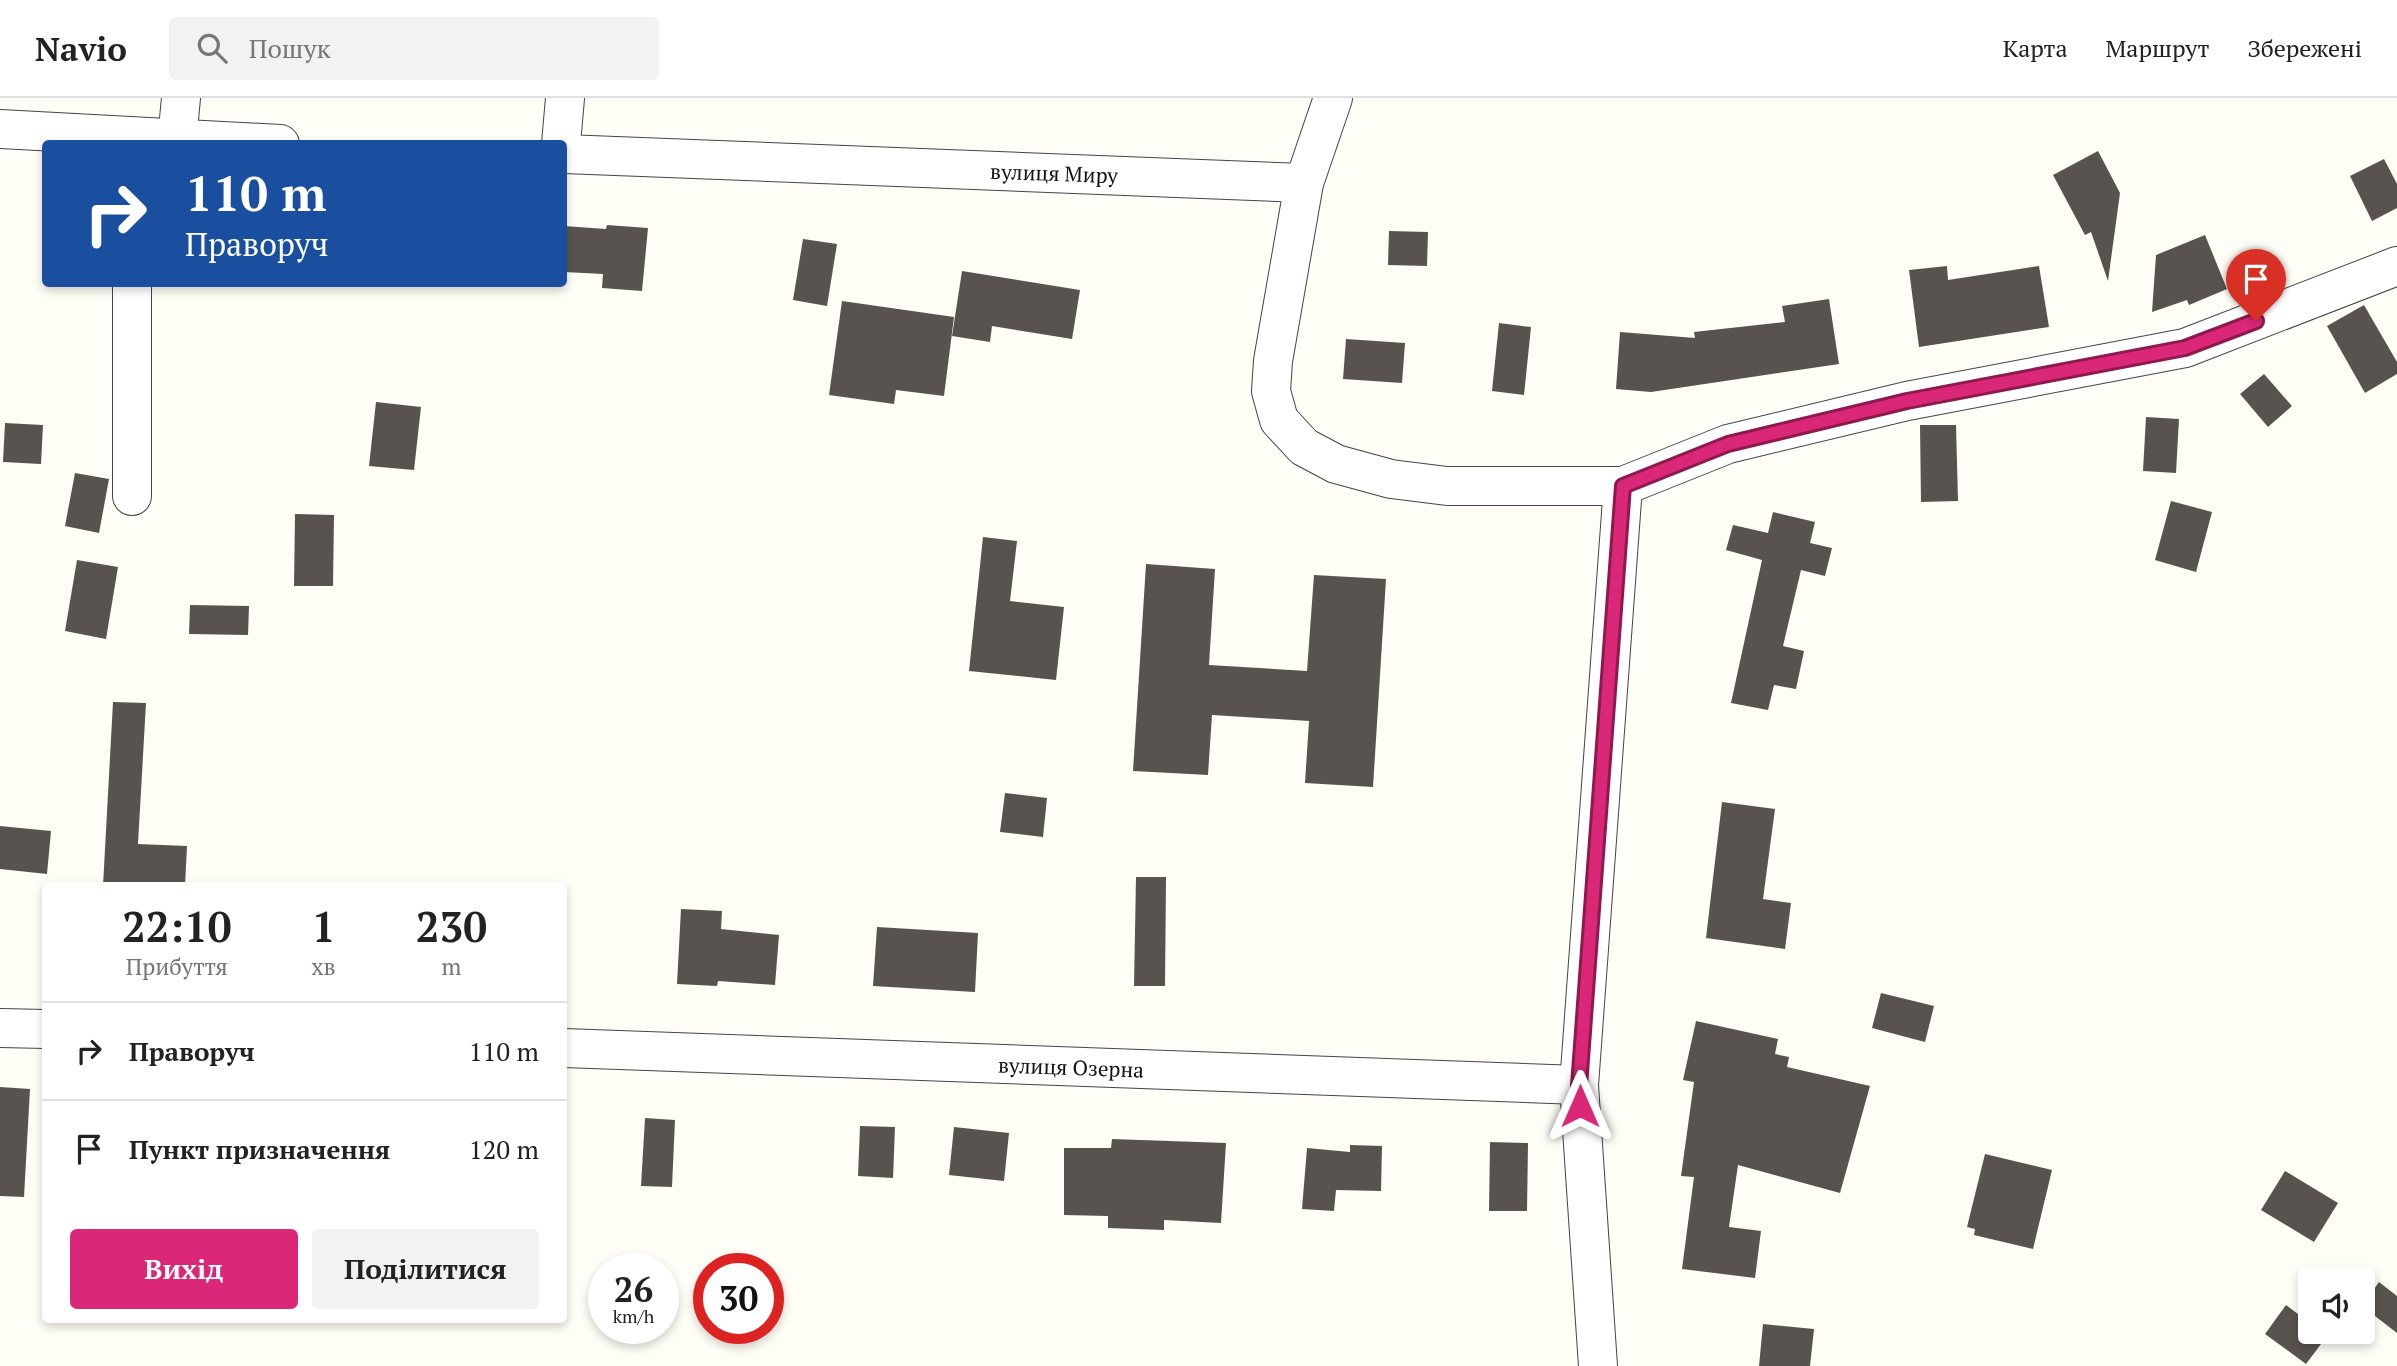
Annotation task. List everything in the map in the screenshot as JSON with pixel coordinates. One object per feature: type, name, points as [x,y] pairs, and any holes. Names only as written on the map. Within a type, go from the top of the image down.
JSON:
[{"type":"street","points":[[0,129],[177,140],[181,98]]},
{"type":"street","points":[[561,140],[565,98]]},
{"type":"street","points":[[1334,98],[1304,183],[1273,361],[1271,391],[1279,420],[1304,447],[1336,464],[1391,479],[1447,486],[1623,486],[1741,440],[1907,401],[2185,348],[2397,266]]},
{"type":"street","name":"вулиця Миру","points":[[567,154],[1304,183]]},
{"type":"street","points":[[131,496],[132,287]]},
{"type":"street","points":[[1598,1366],[1579,1086],[1623,486]]},
{"type":"street","points":[[0,1028],[42,1029]]},
{"type":"street","name":"вулиця Озерна","points":[[567,1048],[1579,1086]]},
{"type":"building","points":[[2098,151],[2120,193],[2108,281],[2091,232],[2085,235],[2053,175]]},
{"type":"building","points":[[2384,159],[2397,184],[2397,208],[2372,221],[2350,176]]},
{"type":"building","points":[[607,225],[648,228],[642,291],[602,288],[603,274],[567,272],[567,226],[606,229]]},
{"type":"building","points":[[1389,231],[1428,232],[1427,266],[1388,265]]},
{"type":"building","points":[[2205,235],[2227,289],[2189,305],[2187,300],[2152,312],[2156,255]]},
{"type":"building","points":[[803,239],[837,244],[827,306],[793,300]]},
{"type":"building","points":[[1947,266],[1948,280],[2039,266],[2049,327],[1919,347],[1909,270]]},
{"type":"building","points":[[962,271],[1080,290],[1072,339],[992,326],[990,342],[952,336]]},
{"type":"building","points":[[1829,299],[1839,364],[1651,392],[1616,389],[1620,332],[1695,338],[1694,332],[1785,322],[1782,306]]},
{"type":"building","points":[[842,301],[954,317],[944,396],[896,390],[894,404],[829,395]]},
{"type":"building","points":[[2364,305],[2397,362],[2397,374],[2365,393],[2327,326]]},
{"type":"building","points":[[1499,323],[1531,327],[1524,395],[1492,391]]},
{"type":"building","points":[[1346,339],[1405,343],[1402,383],[1343,379]]},
{"type":"building","points":[[2264,374],[2292,406],[2268,427],[2240,394]]},
{"type":"building","points":[[376,402],[421,407],[414,470],[369,466]]},
{"type":"building","points":[[2146,417],[2179,419],[2176,473],[2143,471]]},
{"type":"building","points":[[5,423],[43,425],[41,464],[3,462]]},
{"type":"building","points":[[1920,425],[1956,425],[1958,501],[1921,502]]},
{"type":"building","points":[[75,473],[109,479],[99,533],[65,526]]},
{"type":"building","points":[[2171,501],[2212,512],[2196,572],[2155,560]]},
{"type":"building","points":[[1773,512],[1815,522],[1810,543],[1832,548],[1825,576],[1801,570],[1783,646],[1804,651],[1796,689],[1774,685],[1768,710],[1731,703],[1762,560],[1726,550],[1733,525],[1768,533]]},
{"type":"building","points":[[295,514],[334,515],[333,586],[294,586]]},
{"type":"building","points":[[983,537],[1017,541],[1010,601],[1064,607],[1056,680],[969,671]]},
{"type":"building","points":[[77,560],[118,567],[106,639],[65,631]]},
{"type":"building","points":[[1146,564],[1215,569],[1209,665],[1307,671],[1314,575],[1386,579],[1373,787],[1305,783],[1309,721],[1212,715],[1208,775],[1133,771]]},
{"type":"building","points":[[190,605],[249,606],[248,635],[189,634]]},
{"type":"building","points":[[113,702],[146,703],[138,844],[187,846],[185,882],[103,882]]},
{"type":"building","points":[[1005,793],[1047,798],[1043,837],[1000,832]]},
{"type":"building","points":[[1722,802],[1775,809],[1763,899],[1791,903],[1785,949],[1706,938]]},
{"type":"building","points":[[0,826],[51,831],[47,874],[0,869]]},
{"type":"building","points":[[1136,877],[1166,877],[1165,986],[1134,986]]},
{"type":"building","points":[[681,909],[722,911],[721,929],[779,935],[775,985],[718,981],[717,986],[677,984]]},
{"type":"building","points":[[877,927],[978,933],[975,992],[873,986]]},
{"type":"building","points":[[1881,993],[1934,1006],[1925,1042],[1872,1028]]},
{"type":"building","points":[[1696,1021],[1778,1039],[1775,1054],[1789,1057],[1787,1067],[1870,1086],[1840,1193],[1738,1165],[1729,1227],[1761,1231],[1755,1278],[1682,1269],[1694,1177],[1681,1176],[1694,1082],[1683,1080]]},
{"type":"building","points":[[0,1087],[30,1089],[24,1197],[0,1196]]},
{"type":"building","points":[[645,1118],[675,1120],[672,1187],[641,1186]]},
{"type":"building","points":[[860,1126],[895,1127],[893,1178],[858,1176]]},
{"type":"building","points":[[954,1127],[1009,1133],[1004,1181],[949,1175]]},
{"type":"building","points":[[1112,1139],[1226,1143],[1221,1223],[1164,1220],[1164,1230],[1108,1228],[1108,1216],[1064,1215],[1064,1148],[1111,1148]]},
{"type":"building","points":[[1490,1142],[1528,1143],[1527,1211],[1489,1211]]},
{"type":"building","points":[[1350,1145],[1382,1146],[1381,1191],[1336,1190],[1334,1211],[1302,1209],[1307,1148],[1350,1152]]},
{"type":"building","points":[[1985,1154],[2052,1170],[2033,1249],[1974,1235],[1975,1229],[1967,1227]]},
{"type":"building","points":[[2285,1171],[2338,1203],[2314,1242],[2261,1210]]},
{"type":"building","points":[[2379,1282],[2397,1296],[2397,1333],[2375,1316],[2375,1288]]},
{"type":"building","points":[[2286,1305],[2298,1314],[2298,1344],[2321,1344],[2306,1364],[2265,1334]]},
{"type":"building","points":[[1763,1324],[1814,1329],[1810,1366],[1759,1366]]},
{"type":"route","points":[[1580,1106],[1579,1086],[1621,549],[1623,486],[1728,444],[1907,401],[2185,348],[2256,321]]}]
